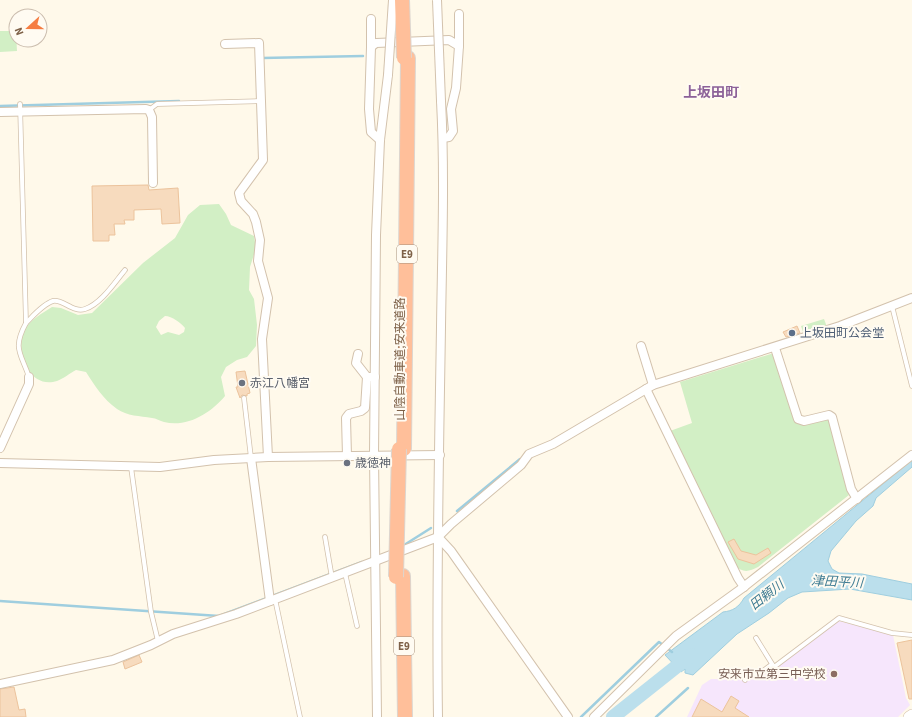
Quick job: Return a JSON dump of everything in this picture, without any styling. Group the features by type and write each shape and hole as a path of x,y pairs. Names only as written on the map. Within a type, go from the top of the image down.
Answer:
{"highway":[{"name":"山陰自動車道;安来道路","path":"402,0 406,58"},
{"name":"山陰自動車道;安来道路","path":"400,717 400,576 406,58 409,0"},
{"name":"山陰自動車道;安来道路","path":"400,576 405,717"}],"street":[{"path":"377,717 374,456 371,377 380,140 388,75 393,0"},
{"path":"437,0 443,138 440,455 436,595 438,717"},
{"path":"443,138 449,137 453,131 451,109 456,88 459,46 459,14"},
{"path":"371,19 369,109 372,132 380,140"},
{"path":"371,47 376,43 449,40 459,46"},
{"path":"225,44 258,43 263,160 239,193 241,201 252,214 256,222 260,240 258,261 268,298 262,339 268,457"},
{"path":"0,112 20,107 149,110 152,117 153,183"},
{"path":"0,684 113,660 173,634 331,575 345,573 438,538 451,524 521,465 528,454 553,444 646,389 654,385 775,348 840,326 912,298"},
{"path":"641,346 654,385"},
{"path":"775,348 798,419 804,421 829,415 832,417 851,489 857,499"},
{"path":"358,354 356,364 371,377"},
{"path":"346,456 346,418 349,414 361,411 365,408 371,377"},
{"path":"0,448 29,384 29,378"},
{"path":"646,389 744,587"},
{"path":"0,463 160,467 214,460 268,457 440,455"},
{"path":"594,717 676,636 744,587 912,455"},
{"path":"251,458 271,598"},
{"path":"438,538 451,551 568,717"}],"lane":[{"path":"149,110 156,104 261,101"},
{"path":"20,107 26,323"},
{"path":"29,378 18,353 21,332 26,323 48,303 53,301 57,301 77,309 87,308 101,297 125,270"},
{"path":"892,306 912,386"},
{"path":"244,398 251,458"},
{"path":"131,466 150,611 158,641"},
{"path":"325,537 331,575"},
{"path":"345,573 357,626"},
{"path":"271,598 300,717"},
{"path":"745,680 746,678 763,671 771,665 775,667 839,618 892,633 912,636"},
{"path":"756,638 771,665"}],"shaded area":[{"name":"安来市立第三中学校","path":"839,621 893,635 906,698 910,705 898,717 687,717 702,685 711,679 755,679 775,669 832,623"}],"green space":[{"path":"0,31 8,31 8,48 17,48 17,51 0,52"},
{"path":"219,204 231,225 254,236 256,248 250,267 249,290 254,299 257,325 256,346 247,357 237,360 226,367 221,377 225,396 213,408 198,418 181,423 164,422 154,418 129,414 117,409 103,397 86,372 76,370 57,381 47,382 39,380 32,374 23,358 21,349 24,331 29,323 52,307 61,308 78,315 92,313 143,263 175,238 188,215 200,205","holes":["165,316 168,316 181,324 185,328 184,332 179,335 168,332 161,335 156,327 159,321"]},
{"path":"824,319 827,327 804,335 801,326"},
{"path":"774,353 796,422 802,424 826,417 830,420 849,495 758,567 746,571 735,565 670,431 692,423 680,382"}],"water":[{"name":"津田平川","path":"912,460 912,467 876,498 873,506 856,521 831,551 828,561 832,569 839,573 862,574 912,584 912,600 850,589 802,592 788,598 769,613 737,634 693,675 685,673 685,669 681,672 665,655 723,612 733,610 744,598"}],"building":[{"path":"148,185 149,190 178,188 180,223 162,224 161,209 134,210 134,220 124,220 125,224 114,224 115,235 109,235 109,241 93,241 92,186"},
{"name":"上坂田町公会堂","path":"797,326 800,333 786,337 783,332"},
{"name":"赤江八幡宮","path":"245,371 250,393 247,394 247,396 242,395 240,398 236,387 238,387 236,372"},
{"path":"734,539 741,551 756,555 768,548 771,553 754,564 738,559 728,542"},
{"path":"912,640 912,699 909,699 897,643"},
{"path":"139,655 142,662 125,669 123,662"},
{"path":"14,687 19,710 25,709 26,717 0,717 0,689"},
{"path":"731,696 739,701 735,708 749,717 692,717 701,699 722,712"}],"waterway":[{"path":"262,58 363,56"},
{"path":"0,106 179,101"},
{"path":"457,511 520,459"},
{"path":"401,547 431,528"},
{"path":"0,601 219,616 362,562"},
{"path":"581,717 659,642 672,652"},
{"name":"田頼川","path":"613,717 691,655"},
{"path":"656,717 688,688"}],"place":[{"name":"上坂田町公会堂","path":"792,333"},
{"name":"赤江八幡宮","path":"242,383"},
{"name":"歳徳神","path":"347,463"},
{"name":"安来市立第三中学校","path":"834,674"}],"district":[{"name":"上坂田町","path":"711,93"}]}
